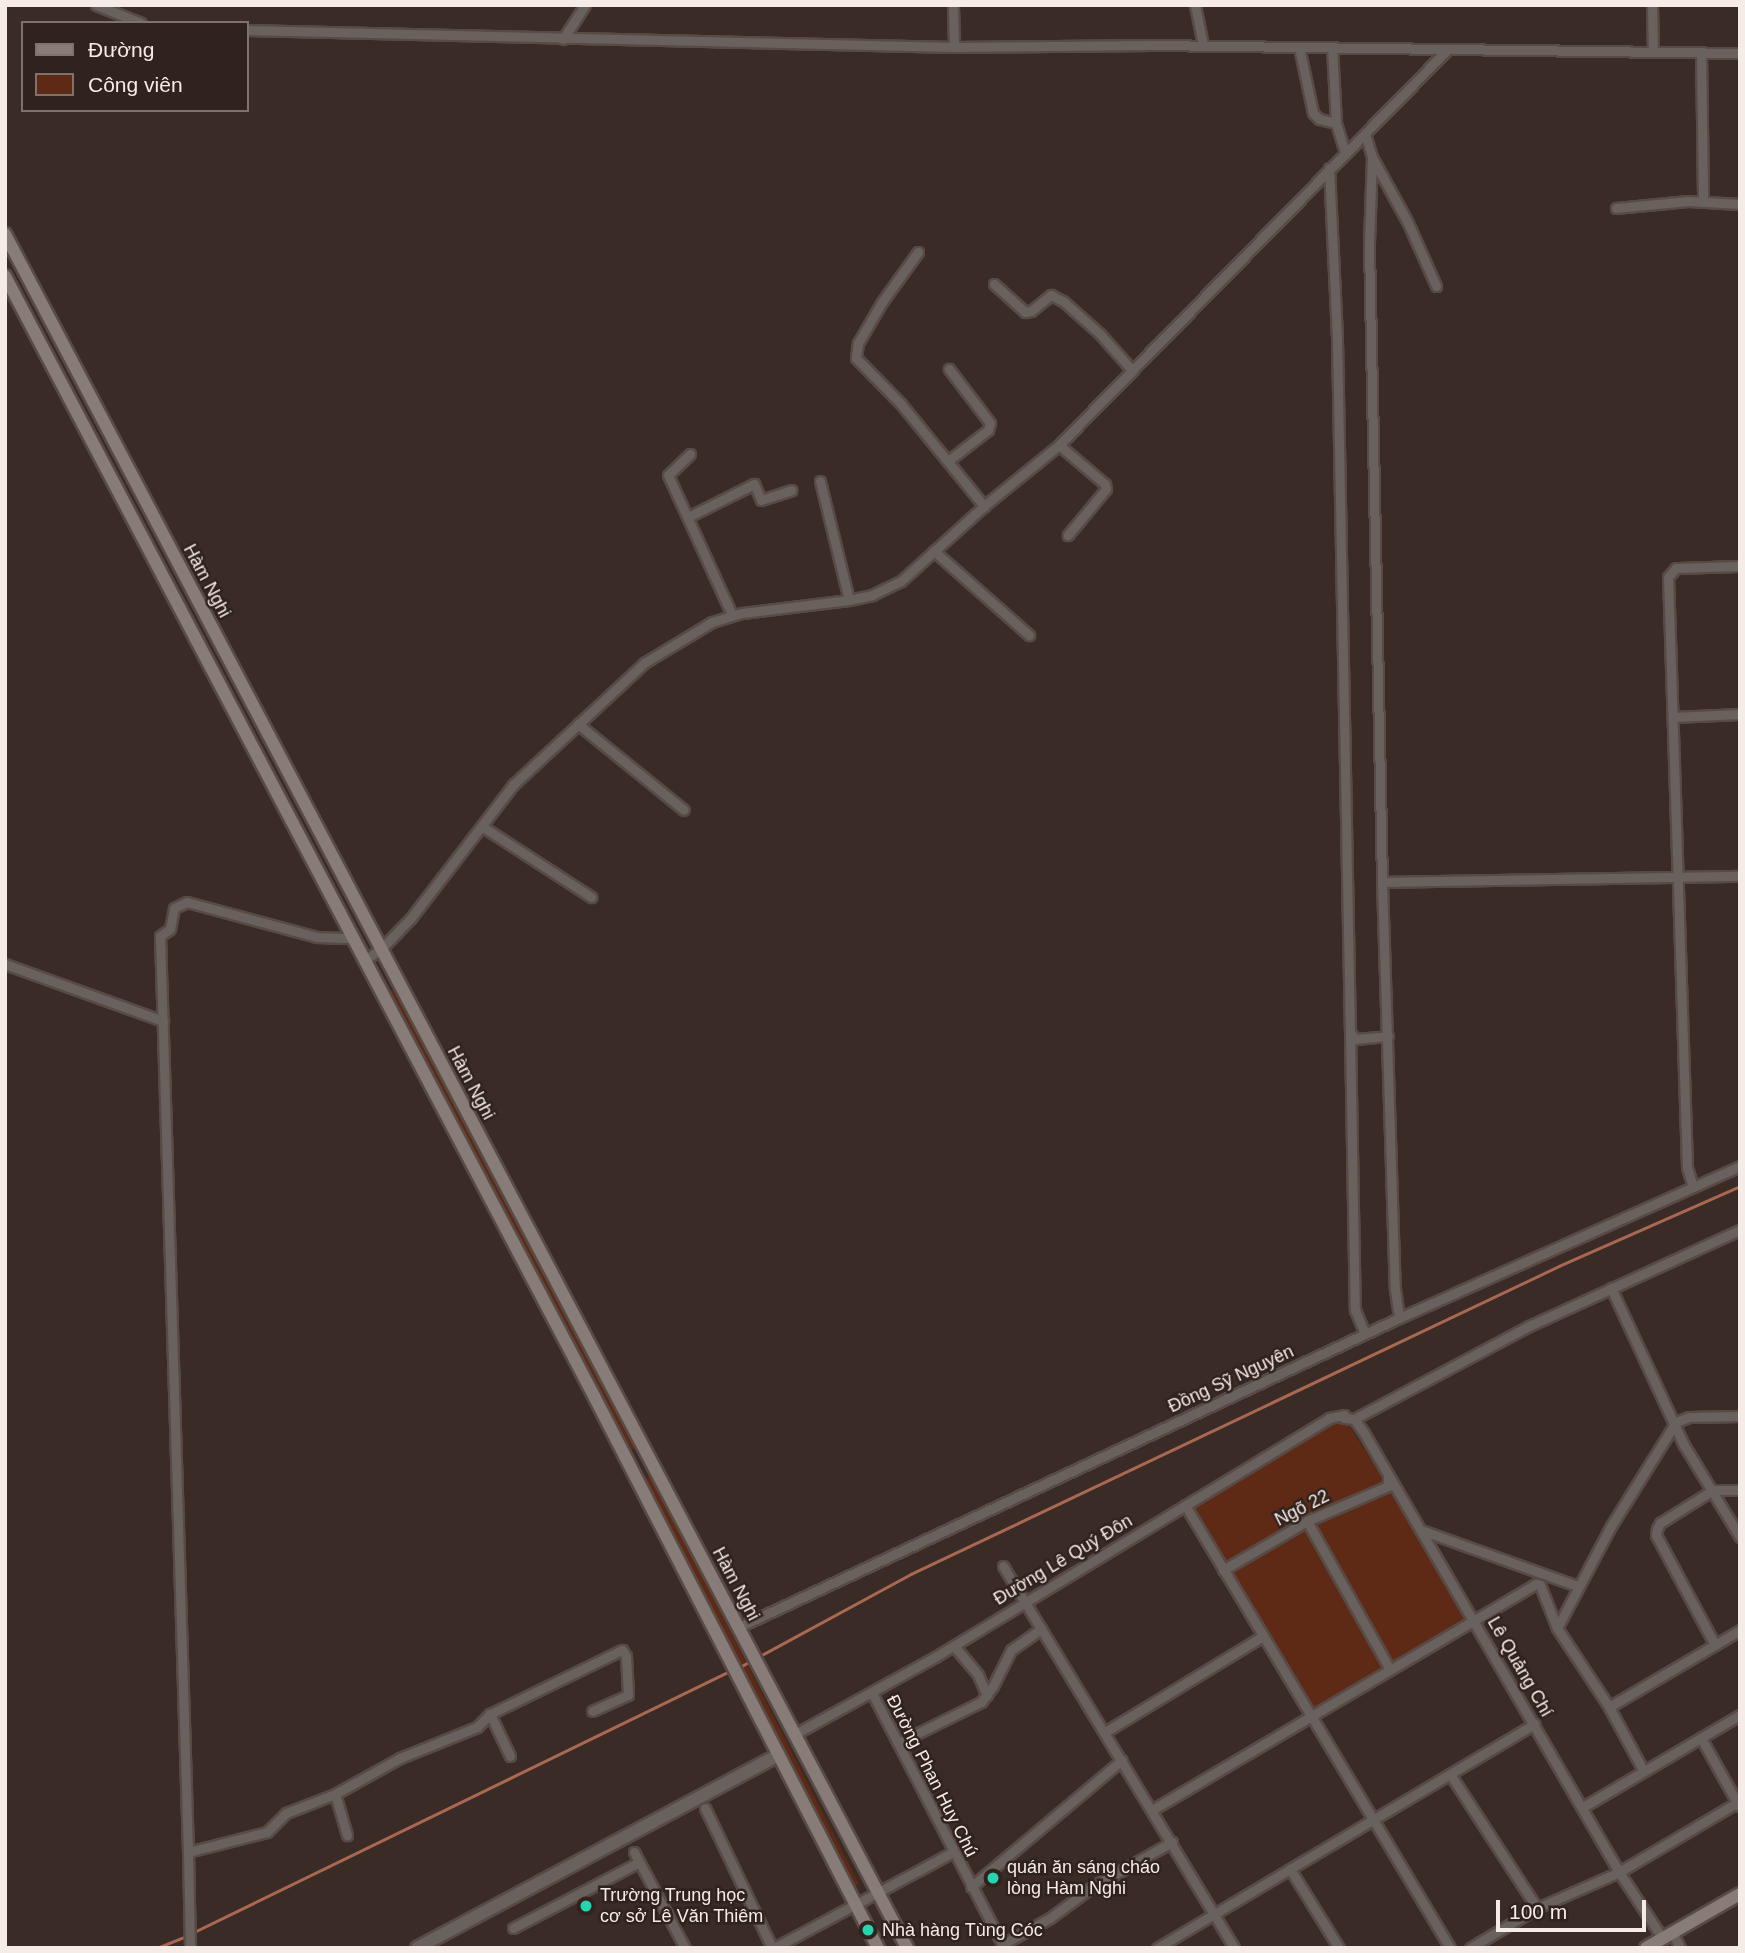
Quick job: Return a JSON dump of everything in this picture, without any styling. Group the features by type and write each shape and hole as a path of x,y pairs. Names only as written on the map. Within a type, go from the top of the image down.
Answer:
{"main road":[{"name":"Hàm Nghi","path":"5,234 907,1948"},
{"name":"Hàm Nghi","path":"5,276 878,1948"},
{"path":"1646,1948 1740,1894"}],"street":[{"path":"96,5 136,21"},
{"path":"563,40 585,5"},
{"path":"953,5 954,47"},
{"path":"1195,5 1203,45"},
{"path":"1652,5 1653,52"},
{"path":"248,30 563,40 954,47 1203,45 1740,53"},
{"path":"1299,47 1313,114 1336,123"},
{"path":"1332,47 1336,123 1346,152"},
{"path":"364,960 380,950 411,919 513,784 644,663 712,622 732,615 849,600 872,595 901,581 984,506 1059,445 1447,50"},
{"path":"1701,52 1703,202"},
{"path":"1365,134 1372,157 1408,223 1436,286"},
{"path":"1372,157 1369,245 1382,882 1395,1289 1399,1318"},
{"path":"1329,169 1338,339 1355,1310 1366,1334"},
{"path":"1616,208 1658,202 1740,204"},
{"path":"918,252 882,302 855,352 860,364 901,404 984,506"},
{"path":"994,284 1025,312 1038,307 1051,295 1063,301 1100,334 1132,370"},
{"path":"948,461 988,430 990,423 949,369"},
{"path":"1059,445 1106,489 1068,535"},
{"path":"690,454 668,475 732,615"},
{"path":"820,481 849,600"},
{"path":"688,517 754,484 761,500 791,490"},
{"path":"934,551 1029,635"},
{"path":"1693,1187 1687,1167 1668,577 1676,568 1740,566"},
{"path":"1672,717 1740,714"},
{"path":"578,724 684,810"},
{"path":"483,827 591,897"},
{"path":"1382,882 1740,876"},
{"path":"190,1948 160,936 170,929 173,911 179,904 192,903 317,937 352,938"},
{"path":"5,964 163,1021"},
{"path":"1350,1032 1352,1038 1360,1039 1388,1036"},
{"name":"Đồng Sỹ Nguyên","path":"738,1627 1399,1318 1740,1166"},
{"name":"Đường Lê Quý Đôn","path":"795,1734 954,1646 1329,1418 1344,1415 1349,1418 1529,1326 1740,1230"},
{"path":"1611,1288 1676,1422 1684,1445 1740,1537"},
{"path":"1557,1628 1577,1586 1676,1422 1689,1417 1740,1416"},
{"name":"Lê Quảng Chí","path":"1349,1418 1388,1474 1474,1618 1619,1871 1680,1948"},
{"name":"Ngõ 22","path":"1223,1570 1307,1521 1388,1486 1388,1474"},
{"path":"1715,1645 1656,1535 1660,1523 1713,1490 1740,1490"},
{"path":"1185,1505 1371,1821 1450,1948"},
{"path":"1307,1521 1390,1668"},
{"path":"1421,1530 1577,1586"},
{"path":"1003,1566 1234,1948"},
{"path":"1152,1810 1474,1618 1536,1584 1540,1585 1557,1628 1609,1707 1643,1770"},
{"path":"898,1743 958,1715 987,1695 1011,1650 1041,1629"},
{"path":"1609,1707 1740,1630"},
{"path":"1105,1732 1263,1636"},
{"path":"954,1646 978,1675 987,1695"},
{"path":"188,1852 267,1832 286,1813 335,1794 400,1758 477,1727 490,1714 622,1650 626,1656 628,1695 592,1710"},
{"name":"Đường Phan Huy Chú","path":"872,1693 1003,1946"},
{"path":"490,1714 510,1756"},
{"path":"1583,1807 1740,1715"},
{"path":"1157,1948 1535,1724"},
{"path":"1470,1948 1537,1908 1619,1871 1739,1803 1701,1738"},
{"path":"416,1948 779,1755"},
{"path":"971,1887 1122,1760"},
{"path":"1450,1774 1537,1908"},
{"path":"335,1794 347,1835"},
{"path":"705,1808 773,1948 953,1852"},
{"path":"1003,1946 1050,1918 1092,1887 1172,1842"},
{"path":"634,1852 685,1948"},
{"path":"513,1928 639,1862"},
{"path":"1290,1869 1339,1948"}],"green space":[{"path":"393,990 636,1447 630,1451 387,993"},
{"path":"1344,1418 1384,1479 1389,1477 1472,1616 1308,1712 1191,1506"},
{"path":"651,1476 859,1884 853,1887 645,1479"}],"waterway":[{"path":"758,1657 911,1574 1559,1266 1740,1186"},
{"path":"740,1667 752,1660"},
{"path":"192,1933 730,1671"},
{"path":"157,1948 186,1936"}],"place":[{"name":"quán ăn sáng cháo lòng Hàm Nghi","path":"993,1878"},
{"name":"Trường Trung học cơ sở Lê Văn Thiêm","path":"586,1906"},
{"name":"Nhà hàng Tùng Cóc","path":"868,1930"}]}
